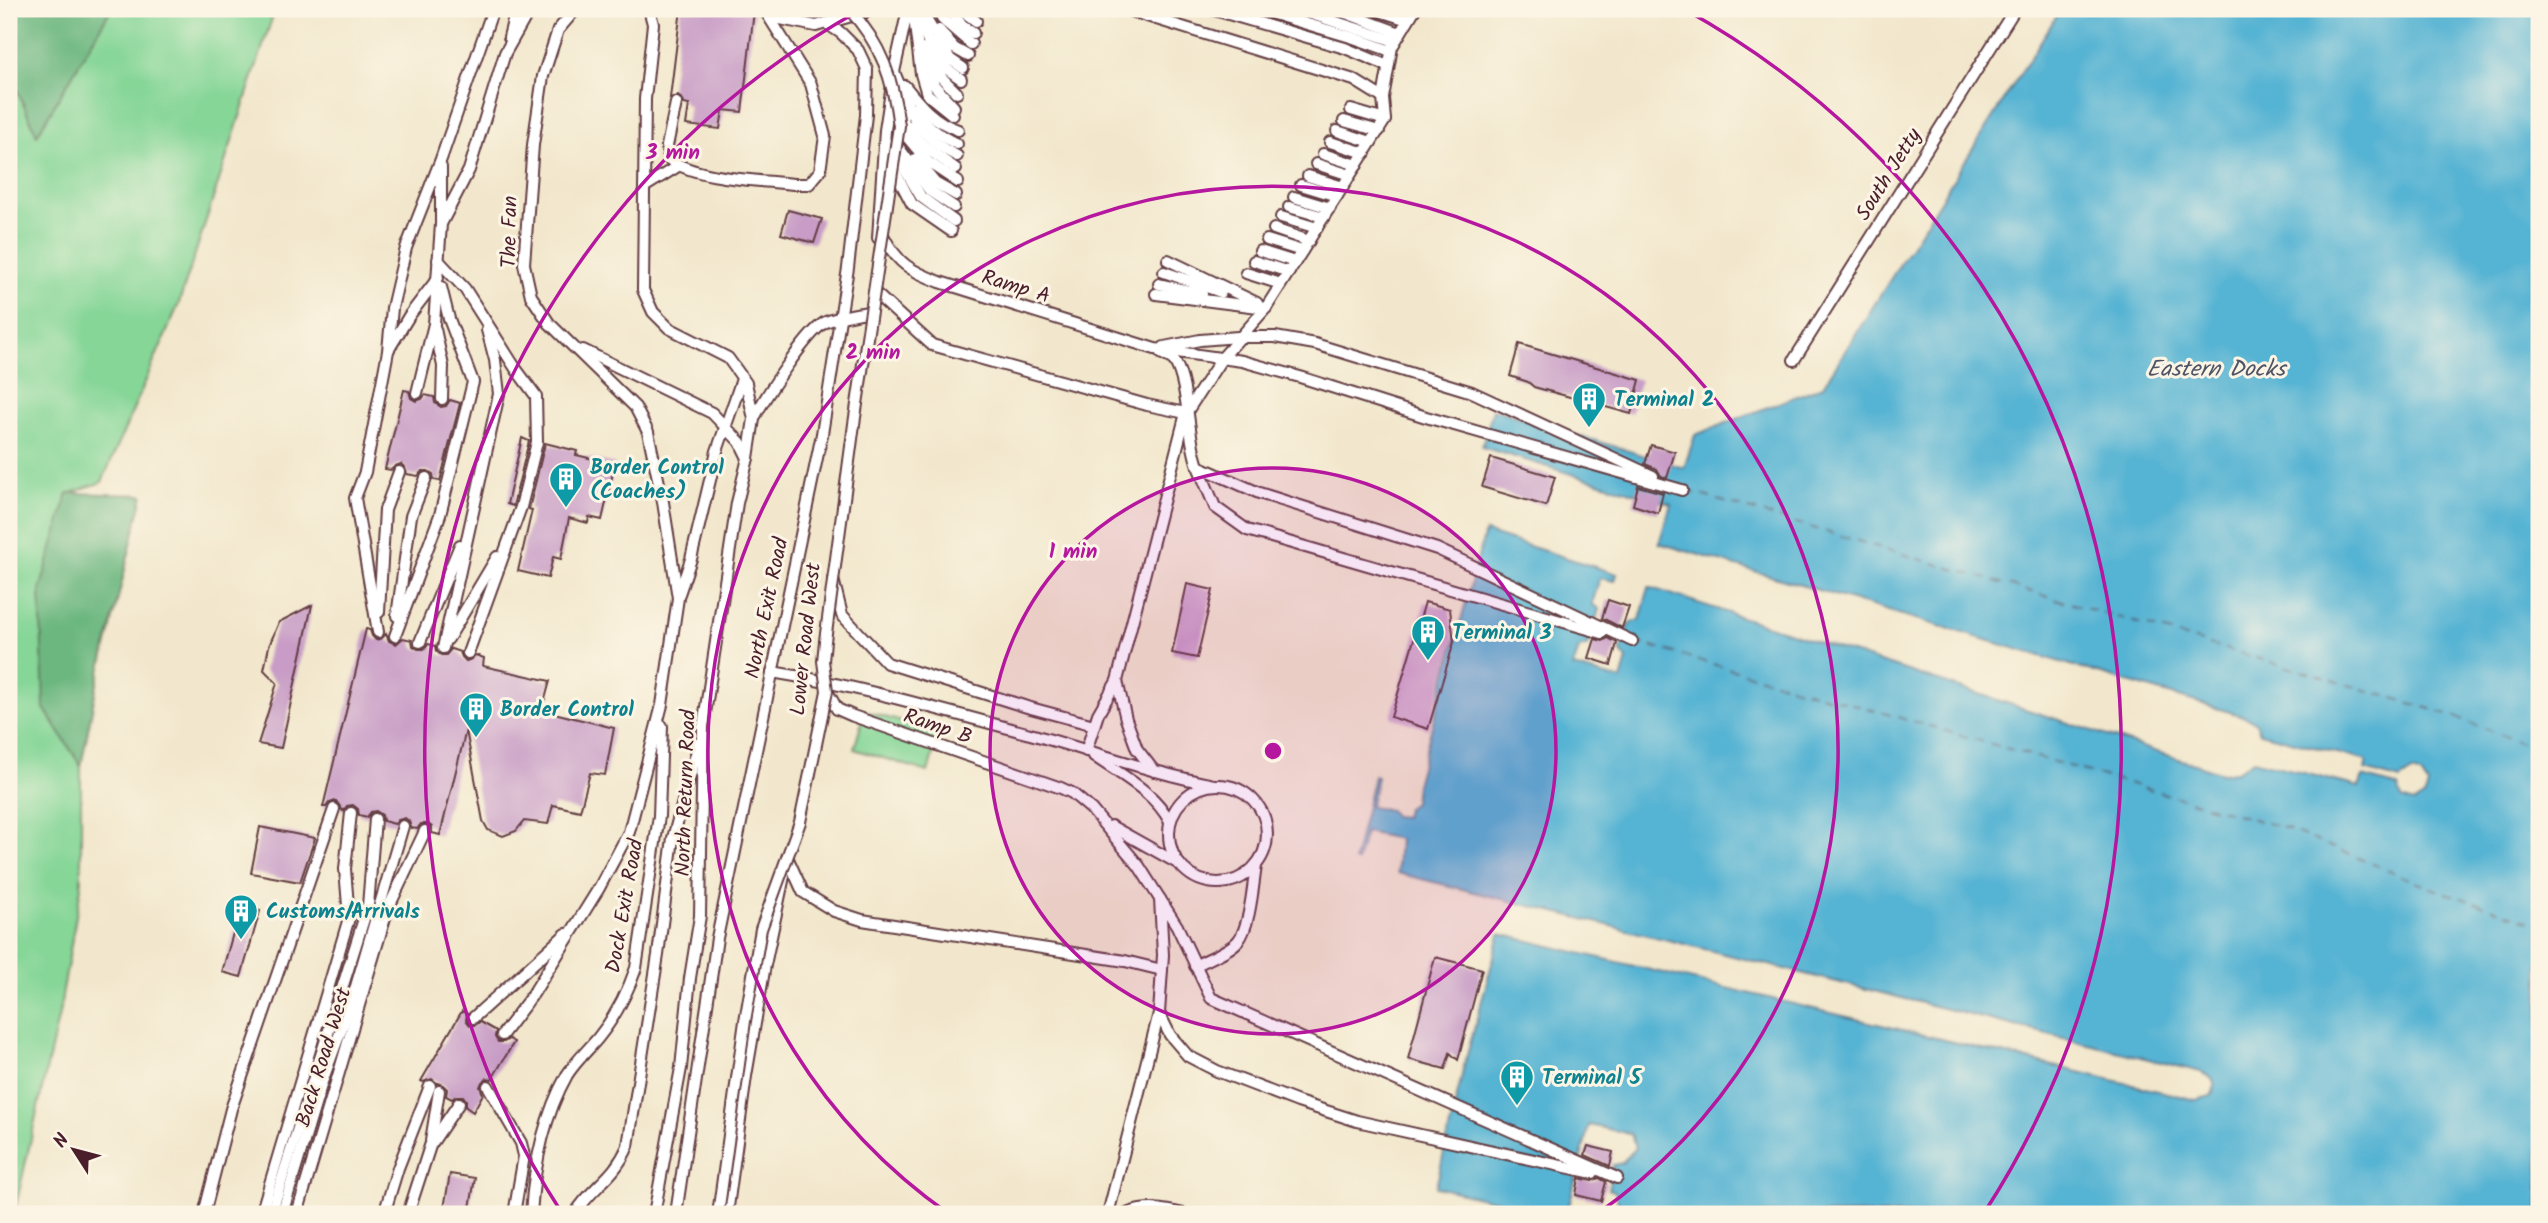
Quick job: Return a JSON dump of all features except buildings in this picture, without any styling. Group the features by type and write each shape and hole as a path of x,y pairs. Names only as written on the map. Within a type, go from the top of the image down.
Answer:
{"lane":[{"path":"399,472 385,510 378,632 355,498 365,472 406,248 441,159 493,9"},
{"path":"441,224 469,170 516,9"},
{"path":"505,53 530,9"},
{"name":"The Fan","path":"576,9 558,30 543,76 533,145 524,264 531,296 549,323 635,407 648,432 663,502 678,598"},
{"path":"649,9 653,24 645,100 643,290 653,312 669,328 728,358 746,383 754,419"},
{"path":"718,1214 761,929 800,822 825,686 825,641 854,424 899,126 886,62 849,9"},
{"path":"765,10 780,19 816,26 872,9"},
{"path":"916,9 954,48 971,44"},
{"path":"916,9 962,73"},
{"path":"916,9 941,77 957,93"},
{"path":"916,9 921,74 927,94 954,111"},
{"name":"Lower Road West","path":"727,1214 765,965 825,686 831,570 852,468 874,292 885,130 894,72 916,9"},
{"path":"937,9 942,19 971,44"},
{"path":"947,9 963,26 971,44"},
{"path":"960,9 976,21"},
{"path":"1125,9 1354,80 1383,98"},
{"path":"1211,9 1345,48 1388,66"},
{"path":"1257,9 1354,38 1395,42"},
{"path":"1296,9 1395,42"},
{"path":"1335,9 1395,42"},
{"path":"1373,9 1408,20"},
{"path":"1086,751 1098,714 1117,681 1186,413 1238,337 1266,308 1385,120 1383,98 1388,66 1395,42 1415,9"},
{"name":"South Jetty","path":"1794,360 2015,9"},
{"path":"677,103 667,146 668,159 678,166 695,172 809,184 820,171 825,136 811,84 765,10"},
{"name":"North Exit Road","path":"676,1214 717,938 822,434 840,319 866,115 867,69 858,50 826,23"},
{"path":"894,72 923,109 943,125 958,130"},
{"path":"894,72 922,119 957,150"},
{"path":"894,72 912,132 933,153 956,169"},
{"path":"894,72 907,137 928,162 958,182"},
{"path":"1351,110 1385,120"},
{"path":"1344,121 1378,131"},
{"path":"885,130 905,146 935,183 956,195"},
{"path":"885,130 930,191 954,207"},
{"path":"885,130 896,156 921,197 953,226"},
{"path":"1337,131 1371,142"},
{"path":"1330,142 1364,153"},
{"path":"1323,154 1354,170"},
{"path":"417,393 435,324 441,224 441,159"},
{"path":"1316,164 1354,170"},
{"path":"644,187 678,166"},
{"path":"1305,180 1340,191"},
{"path":"1292,202 1327,212"},
{"path":"1281,217 1317,228"},
{"path":"1274,229 1308,241"},
{"name":"Ramp A","path":"883,235 896,256 915,273 1154,349 1222,358 1300,377 1426,417 1682,489 1472,392 1315,344 1275,338 1238,337"},
{"path":"1267,240 1302,251"},
{"path":"1257,256 1292,267"},
{"path":"438,260 465,289 536,396 537,442 521,508 468,653"},
{"path":"1168,260 1266,308"},
{"path":"1164,272 1266,308"},
{"path":"1246,273 1282,284"},
{"path":"388,351 409,316 438,278"},
{"path":"426,478 411,516 395,636 440,515 473,382 449,319 438,278"},
{"path":"1158,289 1266,308"},
{"path":"874,292 932,345 1147,405 1186,413"},
{"path":"754,419 764,398 824,323 871,311"},
{"path":"485,321 495,360 499,394 443,648 512,533"},
{"path":"435,324 443,366 442,399"},
{"path":"1154,349 1200,340 1238,337"},
{"path":"574,346 712,413 740,442 748,458"},
{"path":"1154,349 1174,360 1182,383 1192,449 1198,466 1215,507 1247,530 1632,641 1437,549 1259,493 1198,466"},
{"path":"502,1035 533,995 599,888 629,832 662,705 678,598 691,559 717,451 742,379"},
{"name":"North Return Road","path":"655,1214 681,1068 690,978 700,916 703,727 737,503 754,419"},
{"path":"420,642 471,520"},
{"path":"831,570 842,615 887,663 1094,725"},
{"path":"772,671 1086,751 1155,772 1231,787 1246,793 1258,805 1265,820 1267,836 1264,852 1256,866 1245,876 1233,882 1218,884 1191,876 1172,852 1169,837 1170,822 1176,808 1186,796 1214,785"},
{"path":"1117,681 1137,749 1155,772"},
{"name":"Ramp B","path":"825,686 837,709 1072,793 1102,821"},
{"name":"Dock Exit Road","path":"531,1214 545,1128 554,1101 569,1073 617,1013 636,968 659,816 662,705"},
{"path":"575,1214 584,1200 607,1180 620,1164 628,1146 653,993 674,838 703,727"},
{"path":"1086,751 1140,787 1164,811 1170,822"},
{"path":"204,1214 231,1110 334,809"},
{"path":"261,1214 349,918 345,869 351,813"},
{"path":"271,1214 368,906 375,820"},
{"path":"1102,821 1179,864"},
{"path":"1102,821 1160,896 1212,998 1617,1178 1357,1121 1298,1102 1217,1071 1188,1056 1170,1035 1159,1013"},
{"path":"282,1214 322,1082 352,1000 403,826"},
{"name":"Back Road West","path":"297,1214 387,911 425,831"},
{"path":"788,859 803,892 834,911 862,920 1125,961 1162,970"},
{"path":"1195,966 1240,940 1256,866"},
{"path":"1108,1214 1159,1013 1162,970 1160,896"},
{"name":"Dock Exit Road","path":"473,1017 576,925"},
{"path":"488,1086 521,1143 524,1156 514,1214"},
{"path":"384,1214 398,1168 434,1089 430,1146 408,1214"},
{"path":"430,1146 459,1104"},
{"path":"1126,1214 1138,1209 1160,1208 1184,1214"}],"green space":[{"path":"9,9 111,9 37,135 9,72"},
{"path":"111,9 275,9 178,306 102,482 68,494 44,708 81,766 81,887 59,1014 14,1214 9,1214 9,72 37,135"},
{"path":"68,493 143,495 96,689 81,766 44,708 40,590"},
{"path":"865,711 939,733 928,772 854,749"}],"water":[{"name":"Eastern Docks","path":"2061,9 2539,9 2539,1214 1618,1214 1615,1191 1608,1189 1613,1165 1622,1163 1635,1148 1631,1134 1589,1125 1567,1214 1551,1214 1436,1187 1464,1066 1500,934 2196,1100 2211,1096 2214,1087 2211,1078 2201,1072 1397,873 1399,839 1365,832 1357,862 1354,861 1374,776 1377,777 1370,807 1390,810 1394,816 1404,817 1406,809 1414,803 1416,785 1485,532 1617,574 1615,581 1600,578 1592,604 1599,609 1588,646 1579,648 1573,667 1621,680 1627,659 1620,651 1630,623 1640,620 1649,587 2222,773 2236,772 2253,760 2359,787 2363,777 2398,787 2402,799 2414,803 2425,796 2428,786 2421,775 2412,772 2400,780 2365,770 2367,761 2260,733 2256,722 2243,716 1659,543 1671,504 1482,447 1493,409 1684,468 1695,435 1823,386"}],"ferry route":[{"path":"1687,491 2451,715 2539,750"},
{"path":"1636,642 2288,829 2428,887 2539,924"}],"place":[{"name":"Terminal 2","path":"1589,429"},
{"name":"Border Control (Coaches)","path":"566,509"},
{"name":"Terminal 3","path":"1428,662"},
{"name":"Border Control","path":"476,739"},
{"name":"Customs/Arrivals","path":"241,941"},
{"name":"Terminal 5","path":"1517,1107"}]}
